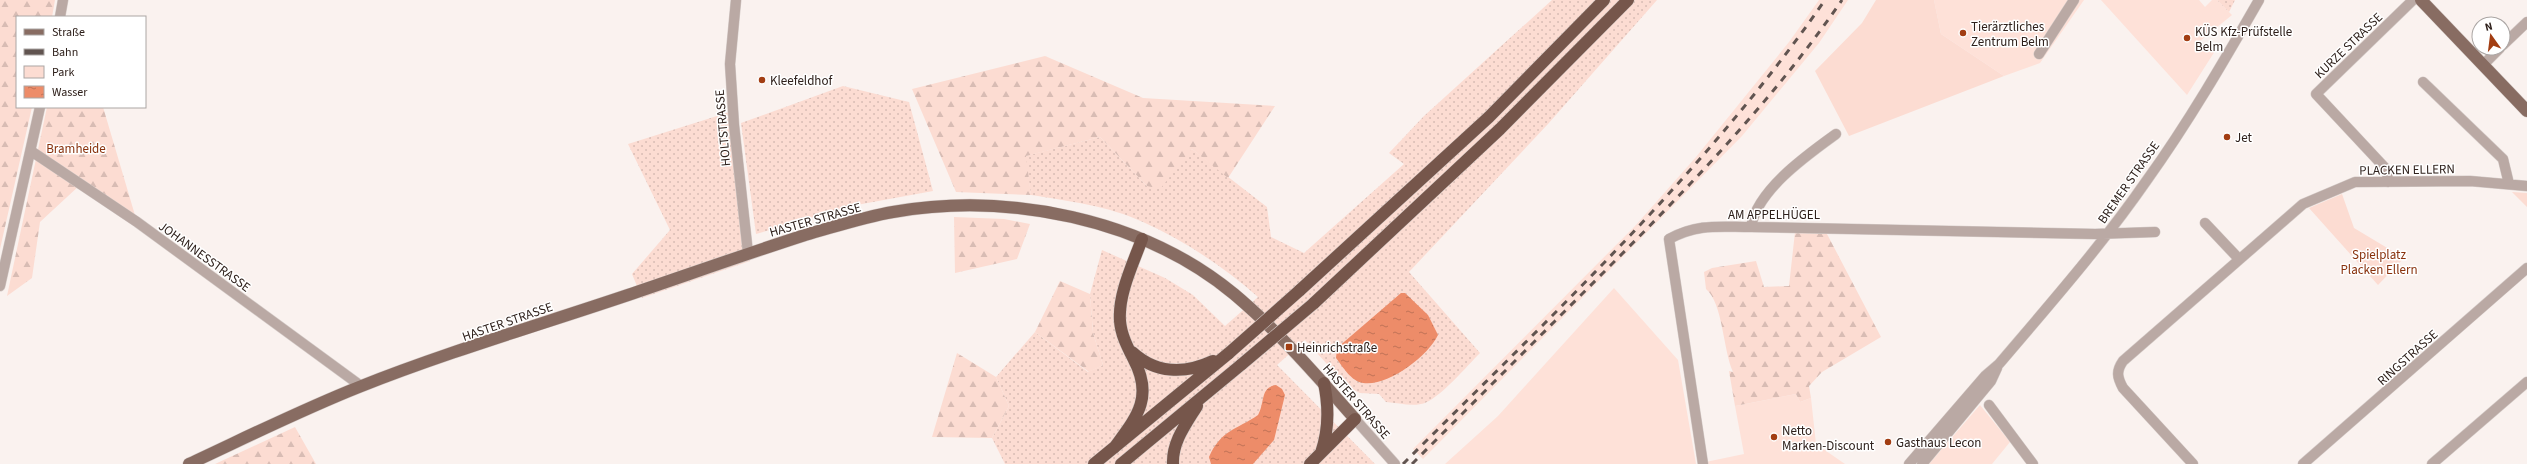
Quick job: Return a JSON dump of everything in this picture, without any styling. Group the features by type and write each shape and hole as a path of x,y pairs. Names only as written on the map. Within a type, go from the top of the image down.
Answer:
{"highway":[{"path":"1094,464 1229,353 1299,291 1489,117 1604,0"},
{"path":"1121,464 1313,304 1500,129 1628,0"},
{"path":"1114,448 1133,422 1142,403 1144,389 1138,368 1124,339 1120,320 1122,295 1142,239"},
{"path":"1128,349 1140,360 1173,371 1194,369 1229,353"},
{"path":"1321,453 1326,438 1328,417 1324,384"},
{"path":"1173,464 1172,456 1178,437 1202,398"},
{"path":"1310,464 1355,419"}],"main road":[{"path":"2421,0 2527,111"},
{"name":"HASTER STRASSE","path":"189,464 361,386 748,253 889,212 962,205 1044,212 1082,220 1142,239 1190,264 1233,294 1324,384 1355,419"}],"street":[{"path":"60,16 63,0"},
{"name":"HOLTSTRASSE","path":"736,0 730,64 734,125 748,253"},
{"path":"2039,54 2074,0"},
{"name":"BREMER STRASSE","path":"1909,464 1985,376 1999,364 2108,233 2147,180 2179,132 2224,61 2259,0"},
{"name":"KURZE STRASSE","path":"2388,182 2387,170 2316,94 2413,0"},
{"path":"2511,38 2527,22"},
{"path":"2483,65 2492,56"},
{"path":"2423,82 2503,159 2509,184"},
{"path":"0,286 40,108"},
{"path":"1751,227 1757,207 1792,166 1836,134"},
{"name":"JOHANNESSTRASSE","path":"30,151 137,222 361,386"},
{"name":"PLACKEN ELLERN","path":"2193,464 2123,388 2118,378 2118,369 2123,360 2303,204 2355,182 2470,181 2527,186"},
{"path":"2205,223 2239,259"},
{"name":"AM APPELHÜGEL","path":"1703,464 1669,239 1686,230 1704,227 2108,233"},
{"path":"2108,233 2155,232"},
{"name":"RINGSTRASSE","path":"2303,464 2527,268"},
{"name":"BREMER STRASSE","path":"1922,464 1991,381 1999,364"},
{"path":"2432,464 2527,382"},
{"path":"1989,405 2033,464"},
{"name":"HASTER STRASSE","path":"1355,419 1395,464"}],"shaded area":[{"path":"1819,0 1848,0 1819,43 1742,136 1423,459 1413,449 1635,226 1696,157 1789,42"},
{"path":"1934,0 2084,0 2040,63 2004,76 1941,34"},
{"path":"2101,0 2199,0 2205,7 2212,0 2217,0 2232,15 2200,41 2215,51 2187,95"},
{"path":"1614,288 1678,360 1696,464 1445,464 1498,416"},
{"path":"1796,394 1800,402 1811,398 1816,444 1845,464 1696,464 1744,454 1735,406"},
{"path":"1980,405 2010,442 1992,464 1929,464"}],"green space":[{"name":"Bramheide","path":"0,0 55,0 52,16 16,16 16,108 32,108 0,249"},
{"path":"1552,0 1657,0 1548,124 1409,272 1480,353 1439,394 1425,403 1416,405 1386,402 1379,394 1360,393 1348,387 1305,340 1277,365 1375,464 1005,464 992,438 1009,406 996,377 1035,332 1088,372 1103,365 1093,333 1090,294 1102,250 1165,278 1193,295 1225,326 1258,297 1232,275 1204,255 1159,229 1130,216 1102,208 1031,195 1025,156 1100,137 1147,186 1192,149 1267,207 1271,237 1304,253 1404,164 1389,153 1424,116"},
{"path":"1876,0 1934,0 1941,34 2004,76 1849,136 1815,71 1862,23"},
{"path":"2217,0 2235,0 2229,12"},
{"path":"1045,56 1143,98 1275,106 1228,178 1192,149 1160,189 1147,186 1100,137 1026,156 1031,195 956,192 912,89"},
{"path":"843,86 909,102 933,191 851,206 756,234 741,123"},
{"name":"Bramheide","path":"47,108 103,108 137,222 80,185 40,222 32,278 7,296"},
{"path":"733,111 750,261 642,298 632,274 670,230 628,144"},
{"path":"2512,192 2527,193 2527,207"},
{"name":"Spielplatz Placken Ellern","path":"2342,194 2354,228 2404,258 2378,285 2309,208"},
{"path":"954,217 1004,219 1030,224 1017,259 955,273"},
{"path":"1795,232 1827,234 1881,337 1822,372 1809,386 1811,398 1800,402 1796,394 1735,406 1729,371 1733,372 1716,305 1712,296 1706,289 1704,272 1712,268 1756,261 1764,287 1789,286"},
{"path":"1060,281 1090,294 1093,333 1103,365 1089,372 1035,332"},
{"path":"957,353 996,377 1009,406 992,438 932,437"},
{"path":"295,427 316,464 215,464"}],"water":[{"path":"1401,293 1405,293 1428,315 1438,335 1426,352 1395,375 1373,383 1363,383 1355,380 1336,358 1337,348"},
{"path":"1276,385 1282,389 1285,395 1274,440 1253,464 1211,464 1209,457 1219,441 1230,432 1258,415 1265,392 1271,386"}],"railway":[{"path":"1403,464 1570,298 1678,184 1729,125 1778,64 1825,0"},
{"path":"1412,464 1652,224 1686,188 1752,116 1813,40 1842,0"}],"place":[{"name":"Tierärztliches Zentrum Belm","path":"1963,33"},
{"name":"KÜS Kfz-Prüfstelle Belm","path":"2187,38"},
{"name":"Kleefeldhof","path":"762,80"},
{"name":"Jet","path":"2227,137"},
{"name":"Heinrichstraße","path":"1289,347"},
{"name":"Netto Marken-Discount","path":"1774,437"},
{"name":"Gasthaus Lecon","path":"1888,442"}]}
